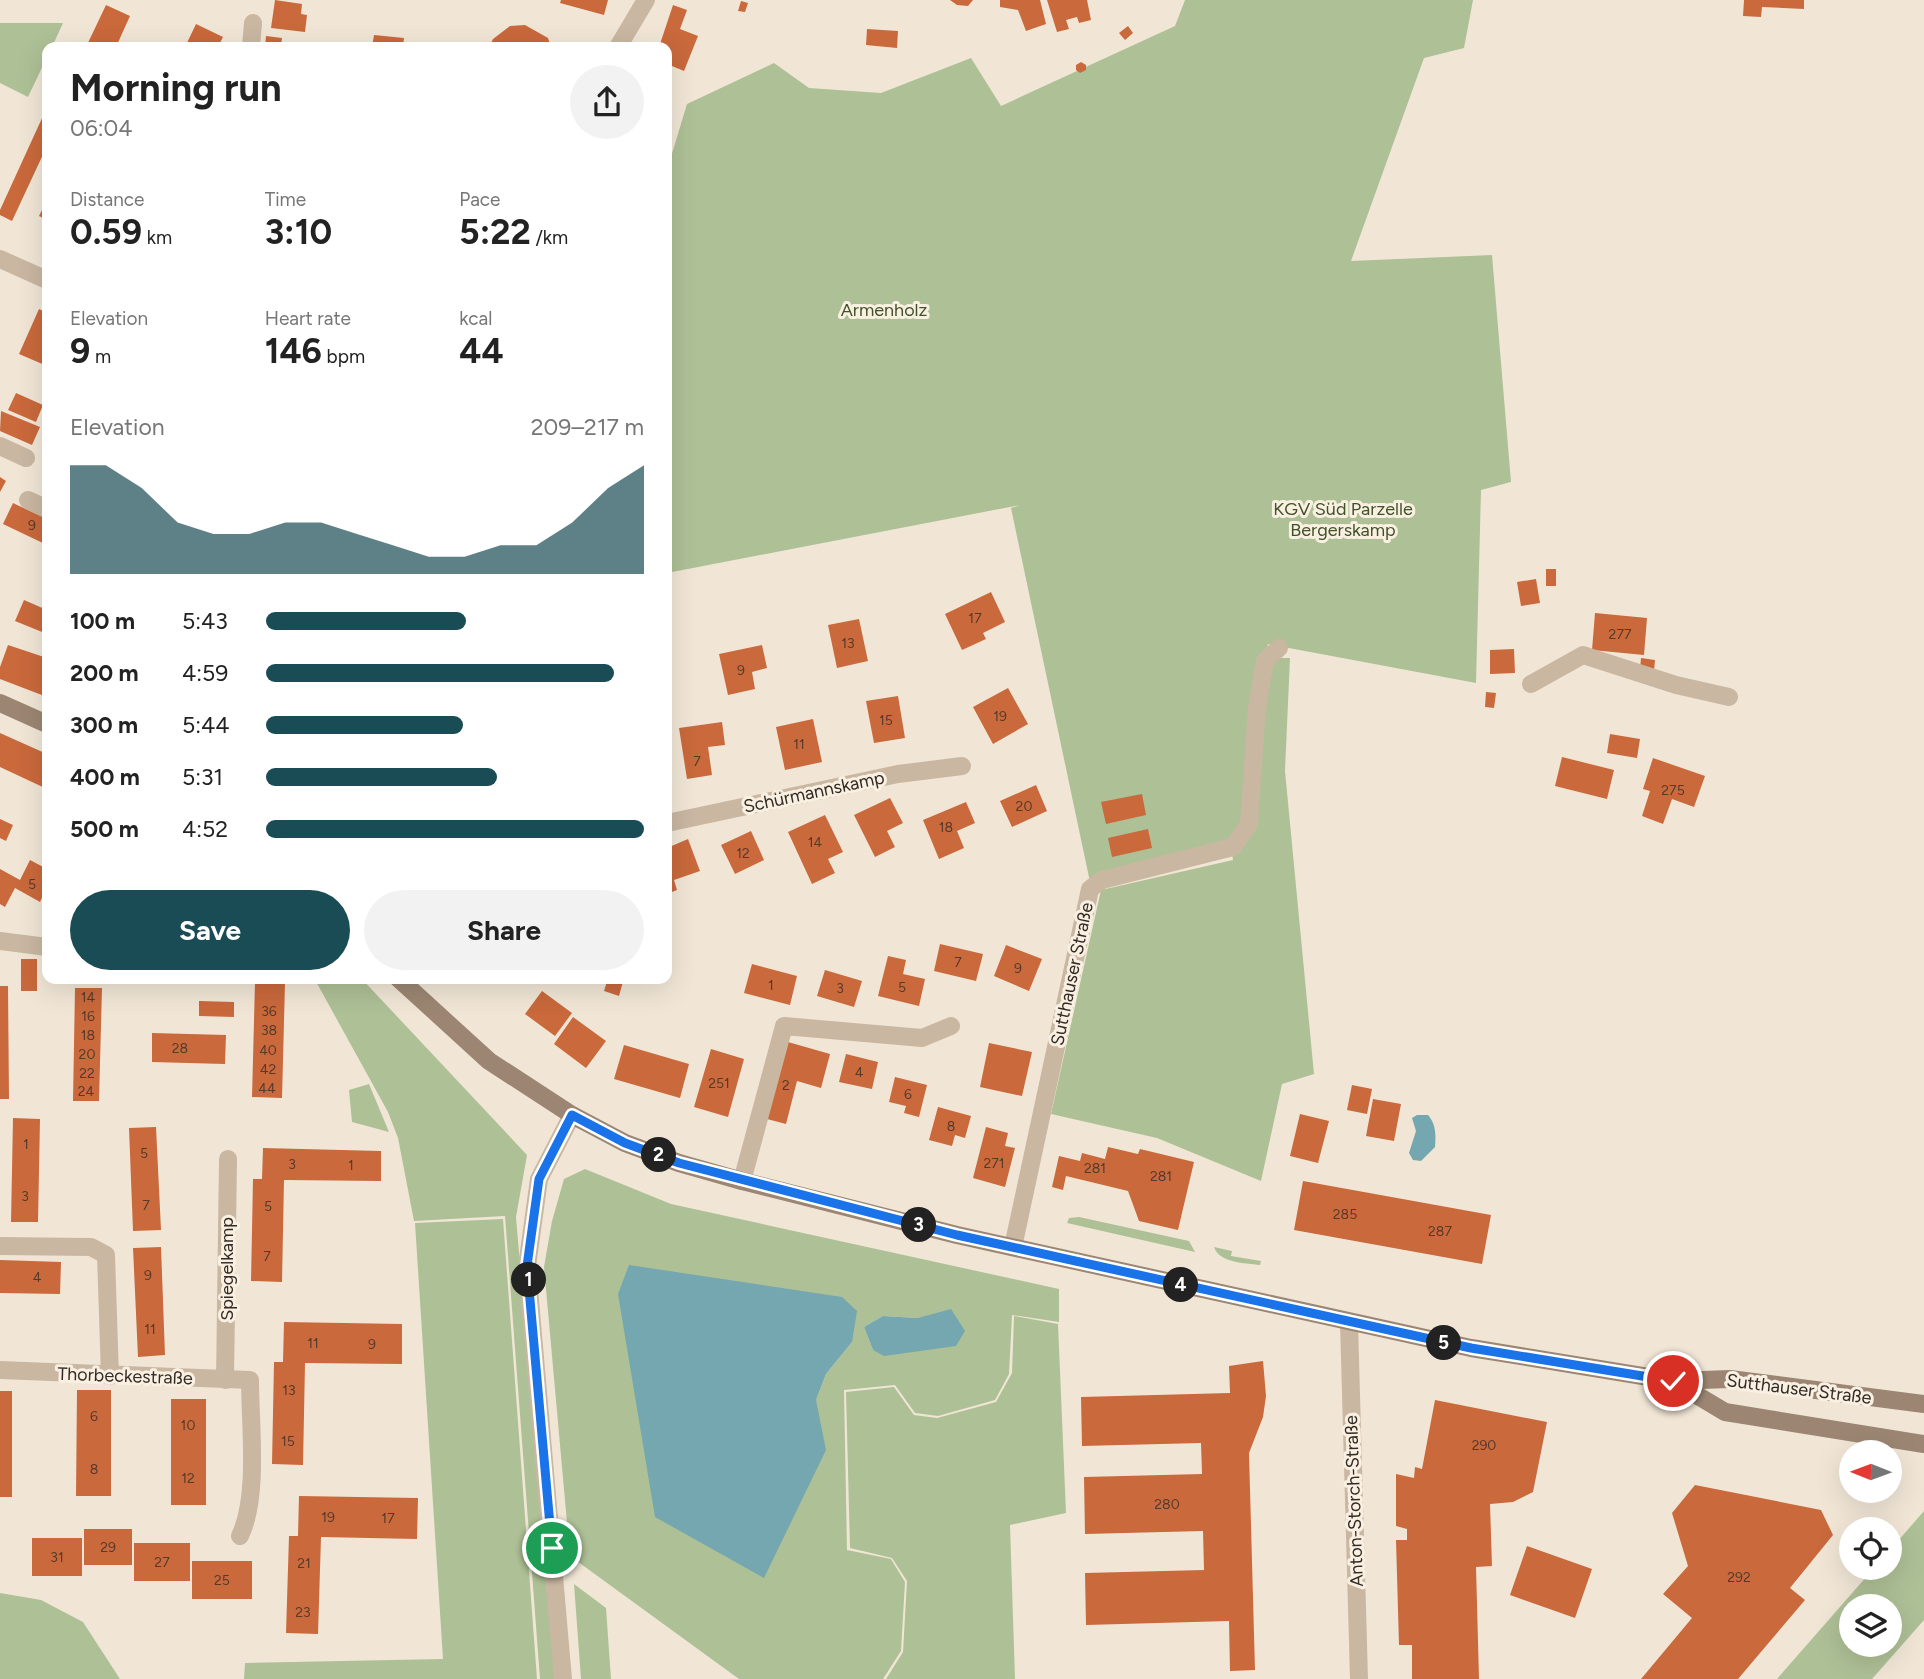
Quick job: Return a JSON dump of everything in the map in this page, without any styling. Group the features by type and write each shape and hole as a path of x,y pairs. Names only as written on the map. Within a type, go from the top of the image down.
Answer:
{"street":[{"path":"621,42 646,0"},
{"path":"251,42 253,23"},
{"path":"0,258 42,278"},
{"path":"0,446 26,458"},
{"path":"28,500 42,507"},
{"name":"Sutthauser Straße","path":"1013,1247 1090,889 1102,880 1233,847 1249,824 1257,708 1265,662 1279,649"},
{"path":"1531,684 1583,655 1676,685 1729,697"},
{"path":"0,704 42,722"},
{"name":"Schürmannskamp","path":"672,822 898,774 961,766"},
{"path":"0,941 42,946"},
{"name":"Sutthauser Straße","path":"405,984 489,1061 572,1115 636,1147 742,1181 1013,1247 1471,1348 1673,1381 1730,1379 1924,1404"},
{"path":"742,1181 784,1026 922,1038 951,1026"},
{"path":"563,1679 527,1266 539,1179 572,1115"},
{"name":"Spiegelkamp","path":"225,1380 228,1158"},
{"path":"0,1247 91,1247 106,1255 110,1376"},
{"name":"Anton-Storch-Straße","path":"1349,1323 1359,1679"},
{"name":"Thorbeckestraße","path":"0,1370 250,1380 250,1492 247,1522 240,1536"},
{"name":"Sutthauser Straße","path":"1673,1381 1725,1412 1924,1444"}],"green space":[{"path":"1185,0 1473,0 1464,48 1424,58 1351,261 1492,255 1511,482 1481,490 1476,683 1268,644 1265,658 1290,658 1285,771 1314,1074 1282,1084 1261,1181 1157,1138 1051,1114 1101,890 1233,860 1231,846 1090,882 1011,508 1020,505 672,572 672,154 687,104 774,63 809,88 881,93 971,58 1001,106 1175,26"},
{"path":"0,23 63,23 54,42 42,42 42,68 28,97 0,83"},
{"path":"317,984 367,984 527,1155 516,1217 555,1679 540,1679 505,1216 414,1221 398,1138 388,1112"},
{"path":"369,1084 389,1132 352,1122 349,1090"},
{"path":"585,1169 671,1204 1059,1289 1059,1322 1012,1315 1009,1374 995,1400 938,1416 915,1413 895,1385 844,1390 847,1550 891,1559 905,1582 901,1651 883,1679 739,1679 570,1556 544,1267 552,1221 564,1179","holes":["842,1297 852,1342 826,1374 816,1400","883,1316 918,1318 873,1350 864,1327"]},
{"path":"1079,1217 1189,1241 1195,1252 1067,1223 1069,1218"},
{"path":"503,1219 537,1679 244,1679 245,1663 443,1659 415,1223"},
{"path":"1214,1247 1232,1251 1231,1256 1261,1261 1260,1265 1227,1259"},
{"path":"1014,1316 1058,1324 1066,1513 1010,1525 1015,1679 886,1679 903,1652 907,1581 892,1558 850,1548 846,1392 894,1387 914,1415 937,1418 996,1402 1012,1373"},
{"path":"1924,1511 1924,1620 1902,1645 1902,1594 1851,1594 1864,1580 1902,1580 1902,1536"},
{"path":"574,1584 606,1608 611,1679 581,1679"},
{"path":"0,1593 41,1600 83,1622 120,1679 0,1679"},
{"path":"1839,1608 1839,1657 1891,1657 1872,1679 1777,1679"}],"water":[{"path":"1428,1115 1433,1122 1435,1134 1435,1147 1421,1161 1413,1160 1409,1153 1416,1131 1412,1118"},
{"path":"629,1265 842,1297 857,1311 852,1342 826,1374 816,1400 826,1450 764,1578 655,1517 618,1294"},
{"path":"951,1309 965,1331 956,1346 884,1356 873,1350 864,1327 883,1316 918,1318"}],"building":[{"path":"275,0 302,4 301,14 307,15 305,32 271,28"},
{"path":"561,0 608,0 604,15 560,3"},
{"path":"950,0 973,0 968,6 957,5"},
{"path":"1000,0 1040,0 1046,24 1026,31 1018,10 1000,7"},
{"path":"1047,0 1087,0 1091,20 1079,23 1077,17 1066,20 1069,29 1057,32"},
{"path":"1744,0 1804,0 1804,9 1762,7 1761,17 1743,16"},
{"path":"741,1 748,3 745,12 738,11"},
{"path":"106,5 130,16 118,42 88,42"},
{"path":"673,5 687,10 680,29 698,36 684,71 672,66 672,42 661,42"},
{"path":"196,24 223,37 220,42 187,42"},
{"path":"525,25 548,38 549,42 492,42 510,26"},
{"path":"1128,26 1133,33 1125,40 1119,33"},
{"path":"867,29 898,31 897,48 866,45"},
{"path":"374,35 404,38 404,42 373,42"},
{"path":"266,36 282,38 282,42 265,42"},
{"path":"1081,62 1086,65 1086,70 1080,73 1076,70 1076,65"},
{"path":"42,118 42,157 12,221 0,215"},
{"path":"39,309 42,310 42,364 19,354"},
{"path":"16,393 42,405 36,422 8,410"},
{"path":"1,411 40,427 32,445 0,431"},
{"path":"0,477 6,481 0,492"},
{"path":"13,503 42,517 42,543 3,524"},
{"path":"1546,569 1556,569 1556,586 1546,586"},
{"path":"1536,579 1540,603 1521,606 1517,582"},
{"path":"991,592 1005,622 983,633 986,639 962,650 945,614"},
{"path":"24,600 42,608 42,632 15,621"},
{"path":"1595,613 1647,618 1644,655 1592,650"},
{"path":"859,619 868,661 837,668 828,625"},
{"path":"8,645 42,656 42,695 0,679 0,667"},
{"path":"762,645 767,668 752,672 755,689 728,695 719,654"},
{"path":"1514,649 1515,673 1490,674 1490,650"},
{"path":"1641,658 1655,660 1654,671 1640,669"},
{"path":"1008,688 1028,724 993,744 973,707"},
{"path":"1486,692 1496,693 1494,708 1485,707"},
{"path":"898,696 905,738 874,743 866,701"},
{"path":"813,719 822,762 785,770 776,727"},
{"path":"722,722 725,745 708,747 712,775 687,779 679,728"},
{"path":"0,733 42,752 42,787 0,767"},
{"path":"1610,734 1640,739 1637,758 1607,753"},
{"path":"1562,757 1614,770 1607,799 1555,786"},
{"path":"1653,758 1705,776 1694,807 1672,799 1663,824 1642,816 1650,791 1643,789"},
{"path":"1036,785 1047,811 1012,827 1000,801"},
{"path":"1142,794 1146,815 1106,824 1101,802"},
{"path":"890,798 903,823 887,831 895,847 875,857 854,815"},
{"path":"966,802 975,823 957,831 964,848 939,859 923,820"},
{"path":"825,815 843,852 828,859 835,873 812,884 788,832"},
{"path":"0,819 13,825 6,841 0,838"},
{"path":"1148,829 1152,848 1112,857 1108,838"},
{"path":"751,831 764,860 735,874 721,845"},
{"path":"688,839 700,871 674,880 677,890 672,892 672,846"},
{"path":"30,860 42,866 40,902 15,888 5,907 0,904 0,869 20,880"},
{"path":"940,944 983,954 976,981 934,971"},
{"path":"1006,945 1042,959 1029,991 994,976"},
{"path":"888,956 906,960 903,974 925,979 919,1006 878,996"},
{"path":"21,959 37,959 37,991 21,991"},
{"path":"752,964 797,976 790,1005 744,993"},
{"path":"825,970 862,981 854,1007 817,996"},
{"path":"255,984 285,984 282,1098 252,1097"},
{"path":"606,984 622,984 619,996 604,991"},
{"path":"0,986 8,986 9,1099 0,1099"},
{"path":"75,988 102,988 99,1101 73,1101"},
{"path":"542,991 572,1013 555,1036 525,1014"},
{"path":"199,1001 234,1002 234,1017 199,1016"},
{"path":"573,1017 606,1041 586,1068 554,1044"},
{"path":"152,1033 226,1035 225,1064 152,1062"},
{"path":"788,1042 830,1054 821,1088 797,1081 786,1124 767,1119"},
{"path":"989,1043 1032,1052 1022,1096 980,1087"},
{"path":"624,1045 689,1064 680,1098 614,1079"},
{"path":"711,1049 744,1059 728,1117 694,1107"},
{"path":"846,1054 878,1062 872,1089 839,1082"},
{"path":"895,1077 927,1085 919,1117 904,1113 906,1106 889,1102"},
{"path":"1352,1085 1372,1089 1367,1114 1347,1110"},
{"path":"1373,1099 1401,1104 1394,1141 1366,1136"},
{"path":"938,1107 971,1116 965,1138 955,1135 952,1146 929,1140"},
{"path":"1300,1114 1329,1121 1318,1163 1290,1156"},
{"path":"13,1118 40,1119 38,1222 11,1222"},
{"path":"156,1127 161,1230 133,1231 129,1128"},
{"path":"986,1127 1008,1133 1005,1146 1015,1148 1005,1187 973,1178"},
{"path":"1108,1147 1138,1154 1140,1149 1194,1162 1178,1230 1139,1221 1128,1191 1066,1176 1063,1190 1052,1187 1059,1156 1080,1161 1082,1153 1105,1159"},
{"path":"263,1148 381,1151 381,1181 284,1180 282,1282 251,1281 253,1179 262,1179"},
{"path":"1303,1181 1491,1215 1482,1264 1294,1230"},
{"path":"161,1247 165,1355 138,1357 133,1248"},
{"path":"0,1260 61,1262 60,1294 0,1293"},
{"path":"284,1322 402,1324 402,1364 305,1363 303,1465 272,1464 274,1362 283,1362"},
{"path":"1263,1361 1266,1396 1263,1417 1249,1453 1255,1670 1230,1671 1229,1621 1086,1625 1085,1573 1204,1570 1203,1531 1085,1534 1084,1477 1202,1474 1201,1443 1082,1446 1081,1397 1230,1393 1229,1366"},
{"path":"77,1390 111,1390 111,1496 76,1496"},
{"path":"0,1391 12,1391 12,1497 0,1497"},
{"path":"171,1399 206,1399 206,1505 171,1505"},
{"path":"1435,1400 1547,1422 1533,1492 1513,1502 1490,1504 1492,1566 1476,1567 1479,1679 1412,1679 1412,1645 1399,1645 1396,1540 1407,1540 1407,1529 1396,1526 1396,1474 1414,1478 1415,1467 1422,1469"},
{"path":"1695,1485 1821,1510 1833,1535 1790,1588 1805,1600 1738,1679 1641,1679 1692,1618 1663,1594 1688,1566 1672,1513"},
{"path":"299,1496 418,1498 417,1539 321,1537 318,1634 286,1633 289,1536 298,1536"},
{"path":"84,1529 132,1529 132,1565 84,1565"},
{"path":"32,1538 82,1538 82,1576 32,1576"},
{"path":"134,1543 190,1543 190,1581 134,1581"},
{"path":"1527,1546 1592,1569 1575,1618 1510,1595"},
{"path":"192,1561 252,1561 252,1599 192,1599"}],"route":[{"path":"552,1548 527,1266 539,1179 572,1115 625,1143 679,1163 957,1235 1471,1348 1673,1381"}],"park label":[{"name":"Armenholz","path":"884,310"},
{"name":"KGV Süd Parzelle Bergerskamp","path":"1343,519"}]}
